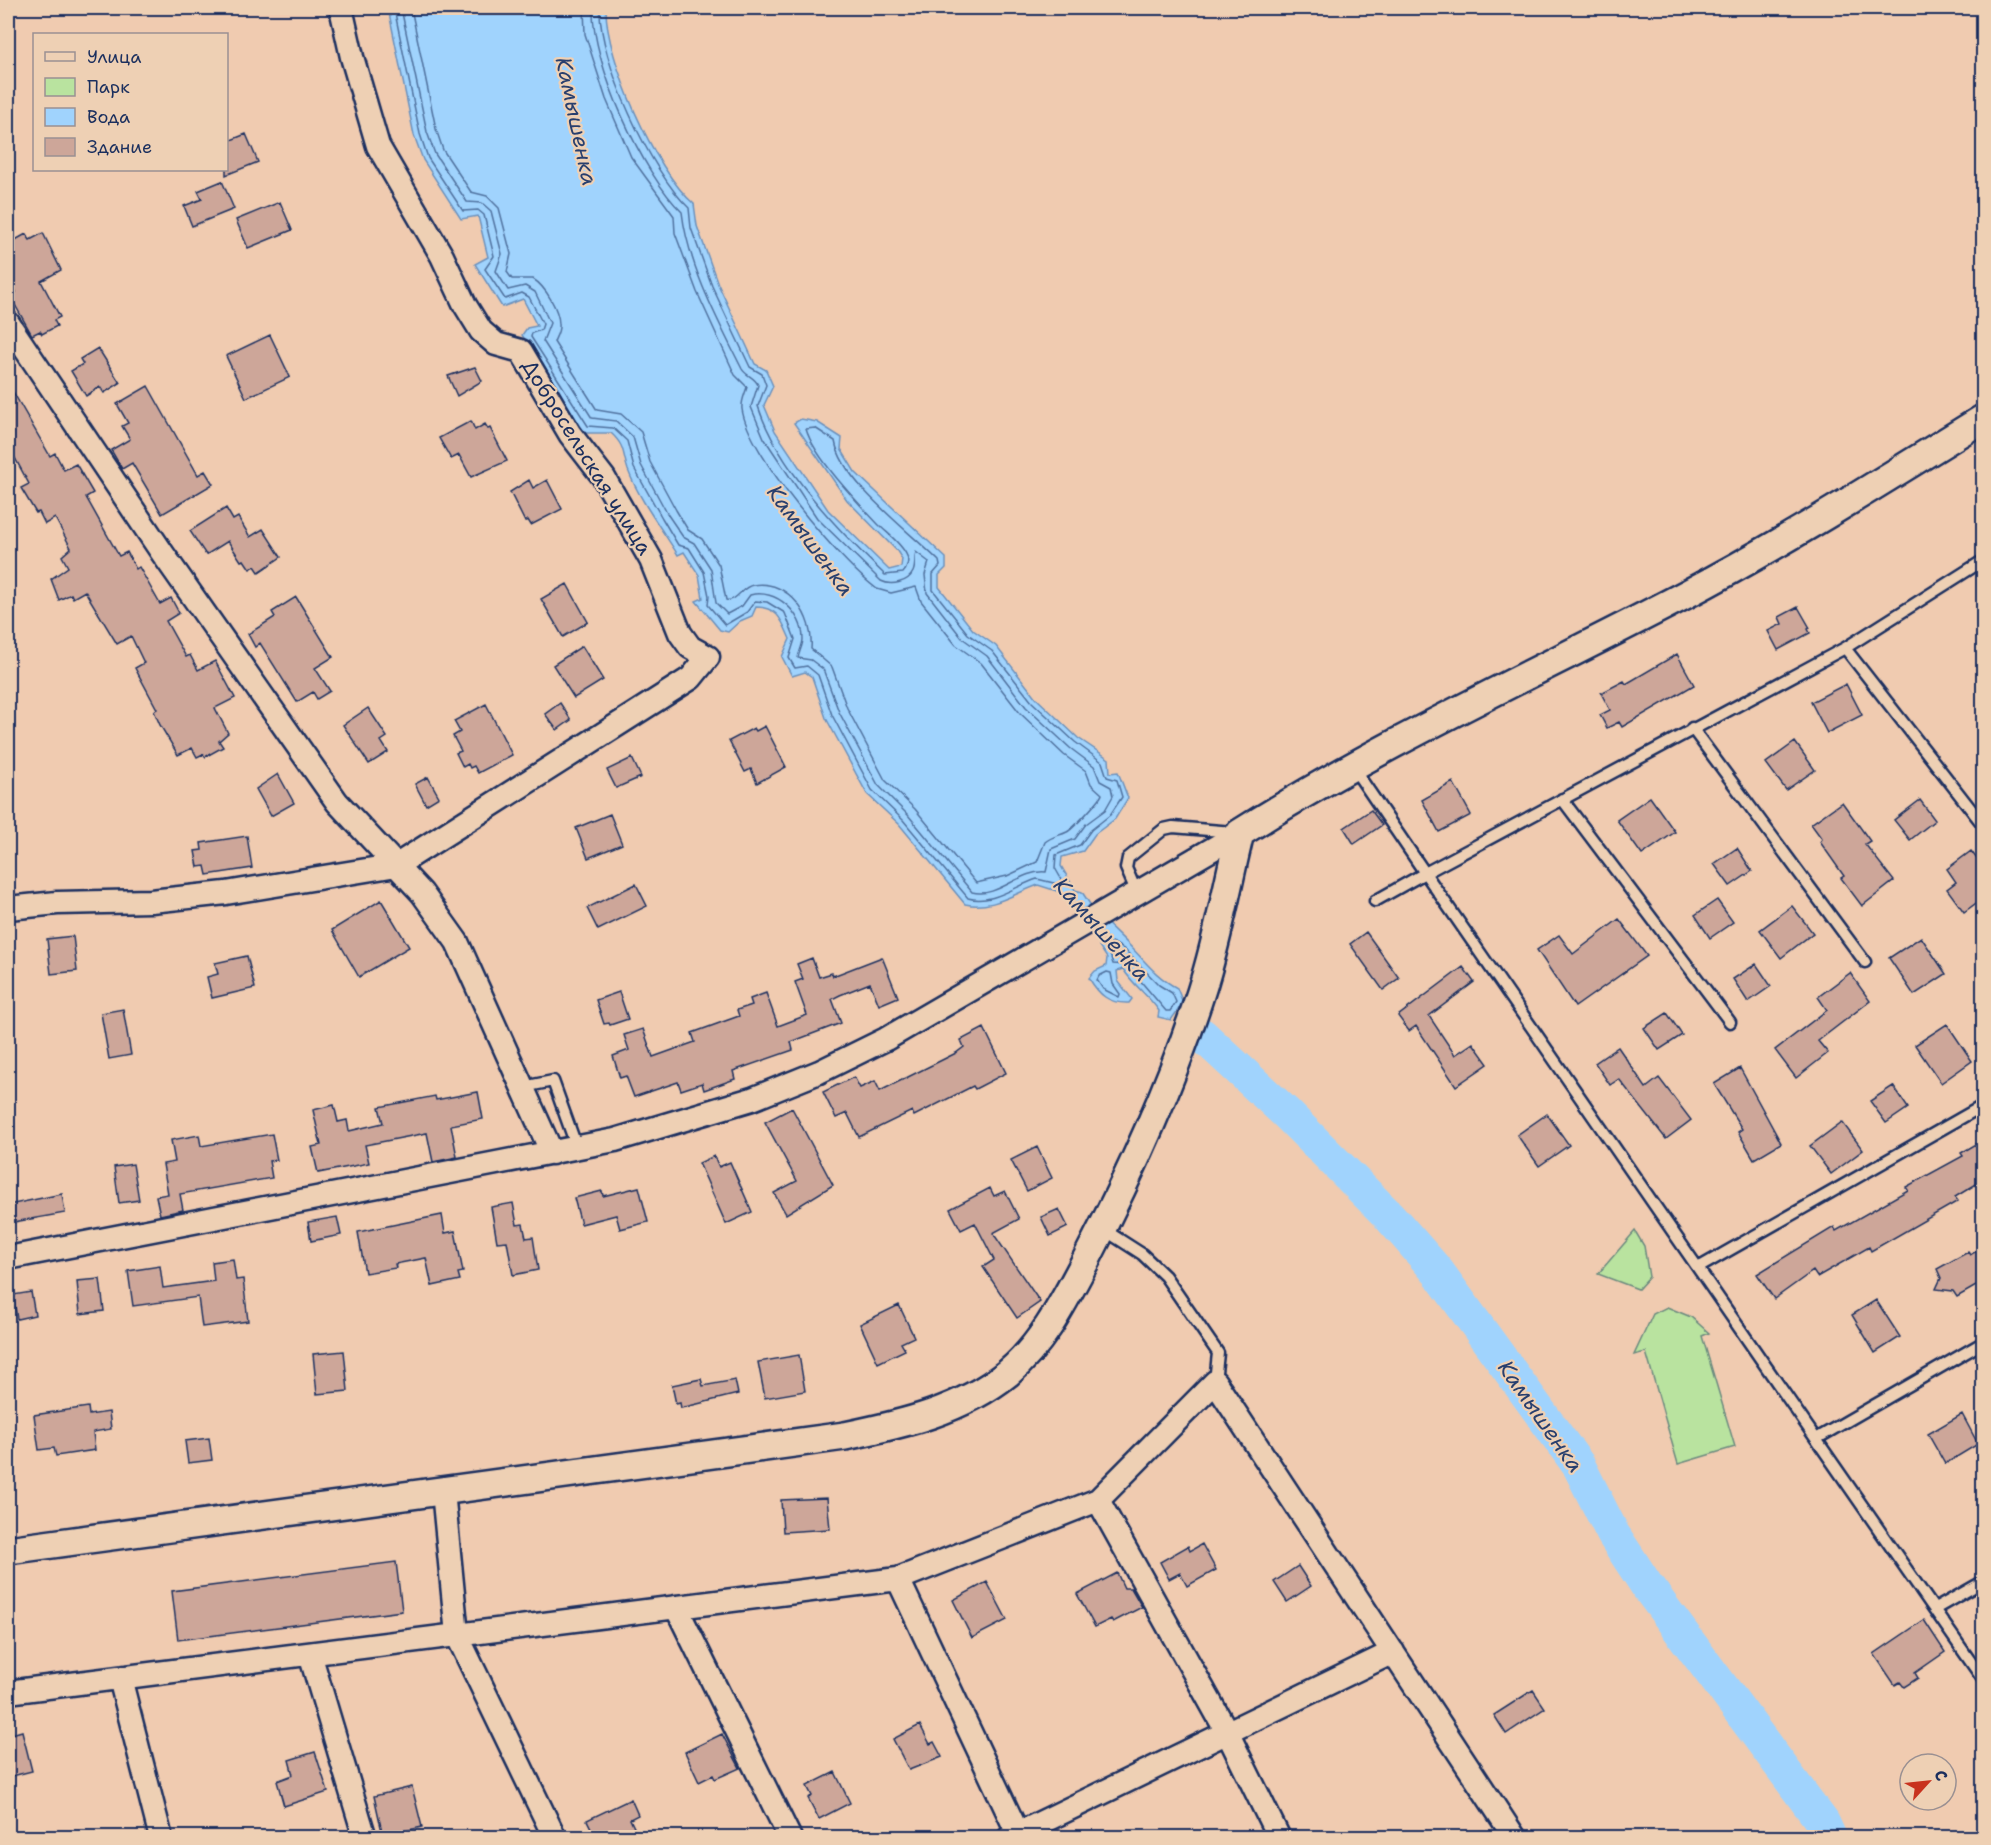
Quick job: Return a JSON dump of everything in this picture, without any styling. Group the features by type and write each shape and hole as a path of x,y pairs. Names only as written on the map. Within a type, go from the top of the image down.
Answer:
{"street":[{"name":"Добросельская улица","path":"341,8 352,57 378,146 442,255 465,305 481,331 496,344 521,351 570,434 604,478 651,560 680,633 690,647 708,657 691,678 397,864"},
{"path":"8,323 164,554 337,802 355,824 397,864 441,916 457,942 552,1153"},
{"path":"8,1258 577,1148 656,1129 752,1099 819,1072 886,1039 1056,942 1352,766 1751,559 1983,418"},
{"path":"8,1550 845,1436 916,1420 945,1409 992,1384 1026,1355 1043,1334 1064,1301 1102,1228 1144,1137 1201,991 1240,833"},
{"path":"8,908 57,903 151,901 226,893 397,864"},
{"path":"8,1692 898,1579 1098,1500 1215,1382 1515,1838"},
{"path":"443,1491 457,1635 555,1838"},
{"path":"1098,1500 1227,1732 1279,1838"},
{"path":"898,1579 1015,1836 1393,1652"},
{"path":"676,1607 790,1838"},
{"path":"310,1654 364,1838"},
{"path":"120,1678 161,1838"}],"lane":[{"path":"1375,900 1845,648 1983,560"},
{"path":"1845,648 1983,826"},
{"path":"1692,728 1865,962"},
{"path":"1352,766 1983,1681"},
{"path":"1562,799 1730,1022"},
{"path":"1137,893 1126,868 1128,858 1164,829 1173,827 1240,833"},
{"path":"523,1087 553,1081 577,1148"},
{"path":"1698,1268 1983,1105"},
{"path":"1102,1228 1142,1254 1165,1276 1218,1353 1215,1382"},
{"path":"1816,1439 1983,1342"},
{"path":"1935,1610 1983,1581"}],"green space":[{"path":"1635,1231 1644,1246 1649,1277 1638,1289 1598,1274"},
{"path":"1667,1307 1691,1317 1709,1333 1702,1336 1735,1447 1678,1464 1646,1352 1634,1355 1653,1314"}],"water":[{"path":"388,8 606,8 614,55 635,112 664,166 679,188 694,204 697,226 718,284 755,364 766,370 773,386 764,405 775,431 828,510 889,570 901,567 902,559 897,551 847,500 794,423 801,419 817,422 842,438 841,449 855,472 946,558 946,568 939,575 939,587 973,630 996,646 1036,698 1078,738 1109,759 1110,773 1118,772 1128,798 1115,819 1095,834 1083,851 1062,857 1061,866 1075,890 1082,892 1099,915 1153,970 1177,988 1183,1003 1171,1020 1158,1017 1159,1011 1151,1000 1123,969 1117,971 1118,981 1132,999 1129,1003 1110,1000 1097,989 1089,978 1095,971 1106,966 1107,958 1099,946 1107,939 1060,892 1038,885 993,903 965,904 899,824 867,794 826,718 812,677 805,672 792,676 782,657 790,639 778,616 769,609 756,607 752,616 740,621 728,632 720,630 696,601 703,598 699,575 684,552 678,555 644,503 628,470 619,442 611,433 585,433 522,335 527,328 537,326 523,299 502,307 475,264 488,257 478,216 461,219 423,160 414,135"}],"building":[{"path":"246,134 258,162 226,175 228,141"},
{"path":"222,181 234,209 192,226 184,206 202,199 198,191"},
{"path":"280,202 292,230 248,248 236,220"},
{"path":"43,233 61,270 41,281 60,317 54,320 57,326 42,334 40,331 32,335 10,296 16,292 8,275 8,244 26,234 30,240"},
{"path":"270,335 290,377 246,398 226,356"},
{"path":"98,348 120,383 104,393 100,387 86,396 71,371 83,364 80,359"},
{"path":"475,367 482,381 457,396 448,376"},
{"path":"8,383 50,456 55,453 64,470 76,464 93,493 86,497 119,556 127,552 136,569 139,567 160,604 171,598 179,613 166,621 186,657 190,655 198,670 215,661 235,698 215,708 228,733 219,741 223,747 205,757 203,754 197,757 192,748 178,755 160,725 154,711 157,709 135,668 144,663 131,636 117,644 85,591 73,598 71,594 59,600 51,579 68,567 62,556 71,548 55,518 45,524 21,488 29,484 8,445"},
{"path":"148,386 198,475 205,471 213,484 162,514 132,463 122,469 111,450 130,439 122,426 128,423 117,404"},
{"path":"471,421 475,430 485,424 488,429 490,428 507,461 471,477 459,455 451,459 439,438"},
{"path":"529,480 533,488 547,480 562,509 531,525 528,520 525,522 510,492"},
{"path":"226,508 233,520 238,517 250,537 263,529 281,557 259,572 255,566 250,569 244,560 241,561 228,541 206,555 190,531"},
{"path":"567,584 588,622 563,637 541,599"},
{"path":"296,597 333,657 315,668 330,691 317,699 313,692 297,702 260,643 255,647 248,634 275,617 272,612"},
{"path":"1798,607 1810,628 1808,629 1810,633 1778,650 1768,631 1782,624 1779,617"},
{"path":"582,646 603,680 574,698 553,665"},
{"path":"1677,654 1694,685 1622,727 1619,722 1607,728 1600,715 1610,710 1601,693 1624,681 1626,684"},
{"path":"1846,684 1862,715 1827,733 1811,702"},
{"path":"560,703 571,720 557,730 545,714"},
{"path":"486,704 512,755 478,773 474,766 470,768 468,764 463,767 456,753 461,751 453,736 460,732 454,721"},
{"path":"368,708 387,737 381,741 388,752 369,764 343,725"},
{"path":"765,726 786,767 757,783 751,769 745,772 729,741 754,728 756,731"},
{"path":"1795,742 1815,770 1786,790 1766,763"},
{"path":"632,758 641,777 616,788 607,770"},
{"path":"278,774 294,803 271,816 256,789"},
{"path":"428,777 439,797 426,805 415,784"},
{"path":"1453,782 1471,815 1439,832 1422,800"},
{"path":"1650,797 1675,832 1642,855 1617,820"},
{"path":"1920,800 1935,820 1910,840 1894,820"},
{"path":"1842,802 1870,841 1865,844 1894,881 1862,906 1841,878 1844,876 1820,842 1822,839 1811,824"},
{"path":"1371,810 1382,825 1354,844 1344,828"},
{"path":"610,814 622,844 588,858 576,828"},
{"path":"247,836 252,868 207,875 205,866 198,867 195,851 202,850 201,843"},
{"path":"1737,848 1752,871 1730,886 1714,864"},
{"path":"1971,851 1983,867 1983,898 1964,912 1947,889 1956,882 1947,869"},
{"path":"636,884 647,906 598,930 587,908"},
{"path":"381,900 409,947 359,977 332,930"},
{"path":"1717,900 1733,922 1710,938 1695,915"},
{"path":"1792,906 1813,933 1781,958 1760,930"},
{"path":"1619,919 1647,956 1575,1007 1537,950 1559,935 1573,954"},
{"path":"1366,932 1399,978 1383,990 1350,944"},
{"path":"73,936 77,971 51,974 47,939"},
{"path":"1921,937 1946,974 1914,995 1889,958"},
{"path":"247,956 255,988 212,998 207,977 218,974 215,963"},
{"path":"882,957 898,997 879,1005 870,983 832,999 841,1023 791,1042 793,1050 733,1071 735,1079 704,1090 702,1083 681,1090 678,1082 634,1097 626,1076 620,1078 613,1056 629,1050 624,1035 643,1029 653,1057 695,1042 692,1033 739,1016 737,1010 752,1005 750,999 766,993 778,1026 807,1015 795,982 803,979 797,964 812,958 819,977 832,973 833,976"},
{"path":"1756,964 1771,986 1748,1002 1733,979"},
{"path":"1463,967 1474,982 1429,1016 1455,1055 1473,1043 1488,1064 1456,1086 1416,1026 1409,1031 1398,1016"},
{"path":"1850,973 1870,1001 1818,1041 1828,1053 1796,1078 1775,1050 1827,1010 1818,997"},
{"path":"619,992 628,1019 610,1025 609,1023 604,1024 596,1000"},
{"path":"123,1009 131,1055 109,1059 101,1013"},
{"path":"1667,1013 1682,1035 1659,1050 1644,1028"},
{"path":"1947,1024 1972,1061 1941,1083 1915,1045"},
{"path":"984,1028 1006,1073 975,1089 973,1086 914,1116 912,1111 859,1137 847,1113 836,1118 823,1092 854,1077 860,1088 875,1081 880,1091 956,1053 964,1047 961,1040"},
{"path":"1618,1047 1646,1088 1659,1078 1691,1120 1666,1139 1619,1079 1610,1085 1595,1063"},
{"path":"1740,1068 1781,1143 1754,1159 1738,1132 1742,1129 1714,1084"},
{"path":"1893,1086 1908,1108 1886,1123 1870,1101"},
{"path":"478,1092 483,1119 451,1125 457,1157 433,1162 427,1133 365,1145 369,1163 318,1173 312,1147 321,1145 313,1110 334,1105 338,1122 347,1120 349,1131 383,1123 379,1107 435,1096 436,1100"},
{"path":"792,1108 833,1185 786,1214 774,1193 797,1181 765,1122"},
{"path":"1547,1114 1569,1145 1539,1166 1517,1135"},
{"path":"1842,1122 1863,1150 1831,1174 1810,1146"},
{"path":"272,1134 277,1160 269,1161 272,1178 180,1194 183,1210 160,1215 156,1196 168,1194 163,1164 175,1162 171,1140 199,1135 201,1146"},
{"path":"1983,1140 1983,1180 1955,1197 1958,1201 1871,1251 1869,1247 1817,1277 1813,1271 1774,1299 1757,1274 1834,1227 1836,1231 1908,1190 1906,1187 1963,1156 1961,1153"},
{"path":"1037,1147 1052,1178 1027,1191 1011,1160"},
{"path":"714,1156 719,1167 730,1162 752,1212 726,1224 699,1163"},
{"path":"133,1164 139,1200 119,1203 114,1167"},
{"path":"639,1187 648,1222 620,1229 616,1215 581,1224 574,1198 602,1191 603,1196"},
{"path":"990,1188 994,1196 1005,1191 1019,1219 993,1233 1040,1302 1017,1318 983,1267 994,1260 975,1223 961,1230 950,1209"},
{"path":"62,1194 65,1213 8,1223 8,1205"},
{"path":"513,1203 517,1225 523,1224 526,1238 533,1237 538,1270 513,1275 507,1241 497,1242 491,1207"},
{"path":"1059,1209 1068,1227 1050,1236 1041,1217"},
{"path":"442,1215 445,1233 455,1231 463,1272 458,1273 460,1280 432,1286 426,1258 395,1264 396,1268 365,1273 358,1232"},
{"path":"337,1217 341,1235 311,1241 308,1222"},
{"path":"1983,1247 1983,1282 1957,1297 1953,1291 1936,1289 1941,1278 1937,1269 1968,1252 1970,1255"},
{"path":"233,1259 236,1280 243,1279 248,1321 202,1327 198,1297 133,1306 128,1271 160,1266 163,1288 214,1281 212,1262"},
{"path":"100,1279 104,1311 80,1314 77,1281"},
{"path":"31,1292 35,1315 17,1319 13,1295"},
{"path":"1876,1300 1900,1337 1875,1353 1852,1315"},
{"path":"899,1305 914,1337 901,1343 905,1350 878,1363 860,1324"},
{"path":"344,1351 348,1391 317,1394 313,1354"},
{"path":"799,1355 805,1391 765,1398 758,1362"},
{"path":"701,1379 703,1386 735,1380 738,1394 681,1408 680,1403 676,1404 672,1385"},
{"path":"88,1407 89,1415 109,1412 111,1429 93,1432 95,1450 56,1456 54,1448 39,1450 34,1415"},
{"path":"1962,1414 1978,1444 1945,1464 1928,1434"},
{"path":"209,1438 212,1460 188,1463 185,1441"},
{"path":"827,1498 830,1529 783,1532 781,1500"},
{"path":"1202,1544 1216,1570 1187,1586 1180,1573 1169,1579 1160,1562 1188,1546 1190,1551"},
{"path":"396,1562 402,1611 178,1640 172,1591"},
{"path":"1298,1566 1311,1586 1287,1602 1274,1582"},
{"path":"1117,1573 1124,1588 1131,1588 1142,1607 1113,1622 1111,1619 1095,1627 1077,1594"},
{"path":"987,1582 1007,1620 972,1638 953,1600"},
{"path":"1924,1620 1945,1652 1915,1673 1918,1678 1904,1687 1900,1682 1895,1685 1874,1654"},
{"path":"1533,1690 1545,1708 1506,1734 1494,1715"},
{"path":"920,1725 930,1744 934,1742 942,1757 909,1770 893,1739"},
{"path":"22,1731 32,1771 8,1777 8,1735"},
{"path":"722,1734 740,1768 715,1779 713,1775 699,1782 685,1752"},
{"path":"315,1752 328,1792 284,1806 277,1781 293,1775 289,1760"},
{"path":"835,1772 850,1803 819,1819 808,1798 812,1796 807,1786"},
{"path":"412,1787 422,1827 383,1836 374,1796"},
{"path":"631,1799 638,1815 630,1819 639,1838 596,1838 587,1820"}],"waterway":[{"name":"Камышенка","path":"1202,1035 1286,1113 1389,1216 1438,1272 1579,1466 1613,1534 1647,1586 1823,1823 1830,1838"}]}
